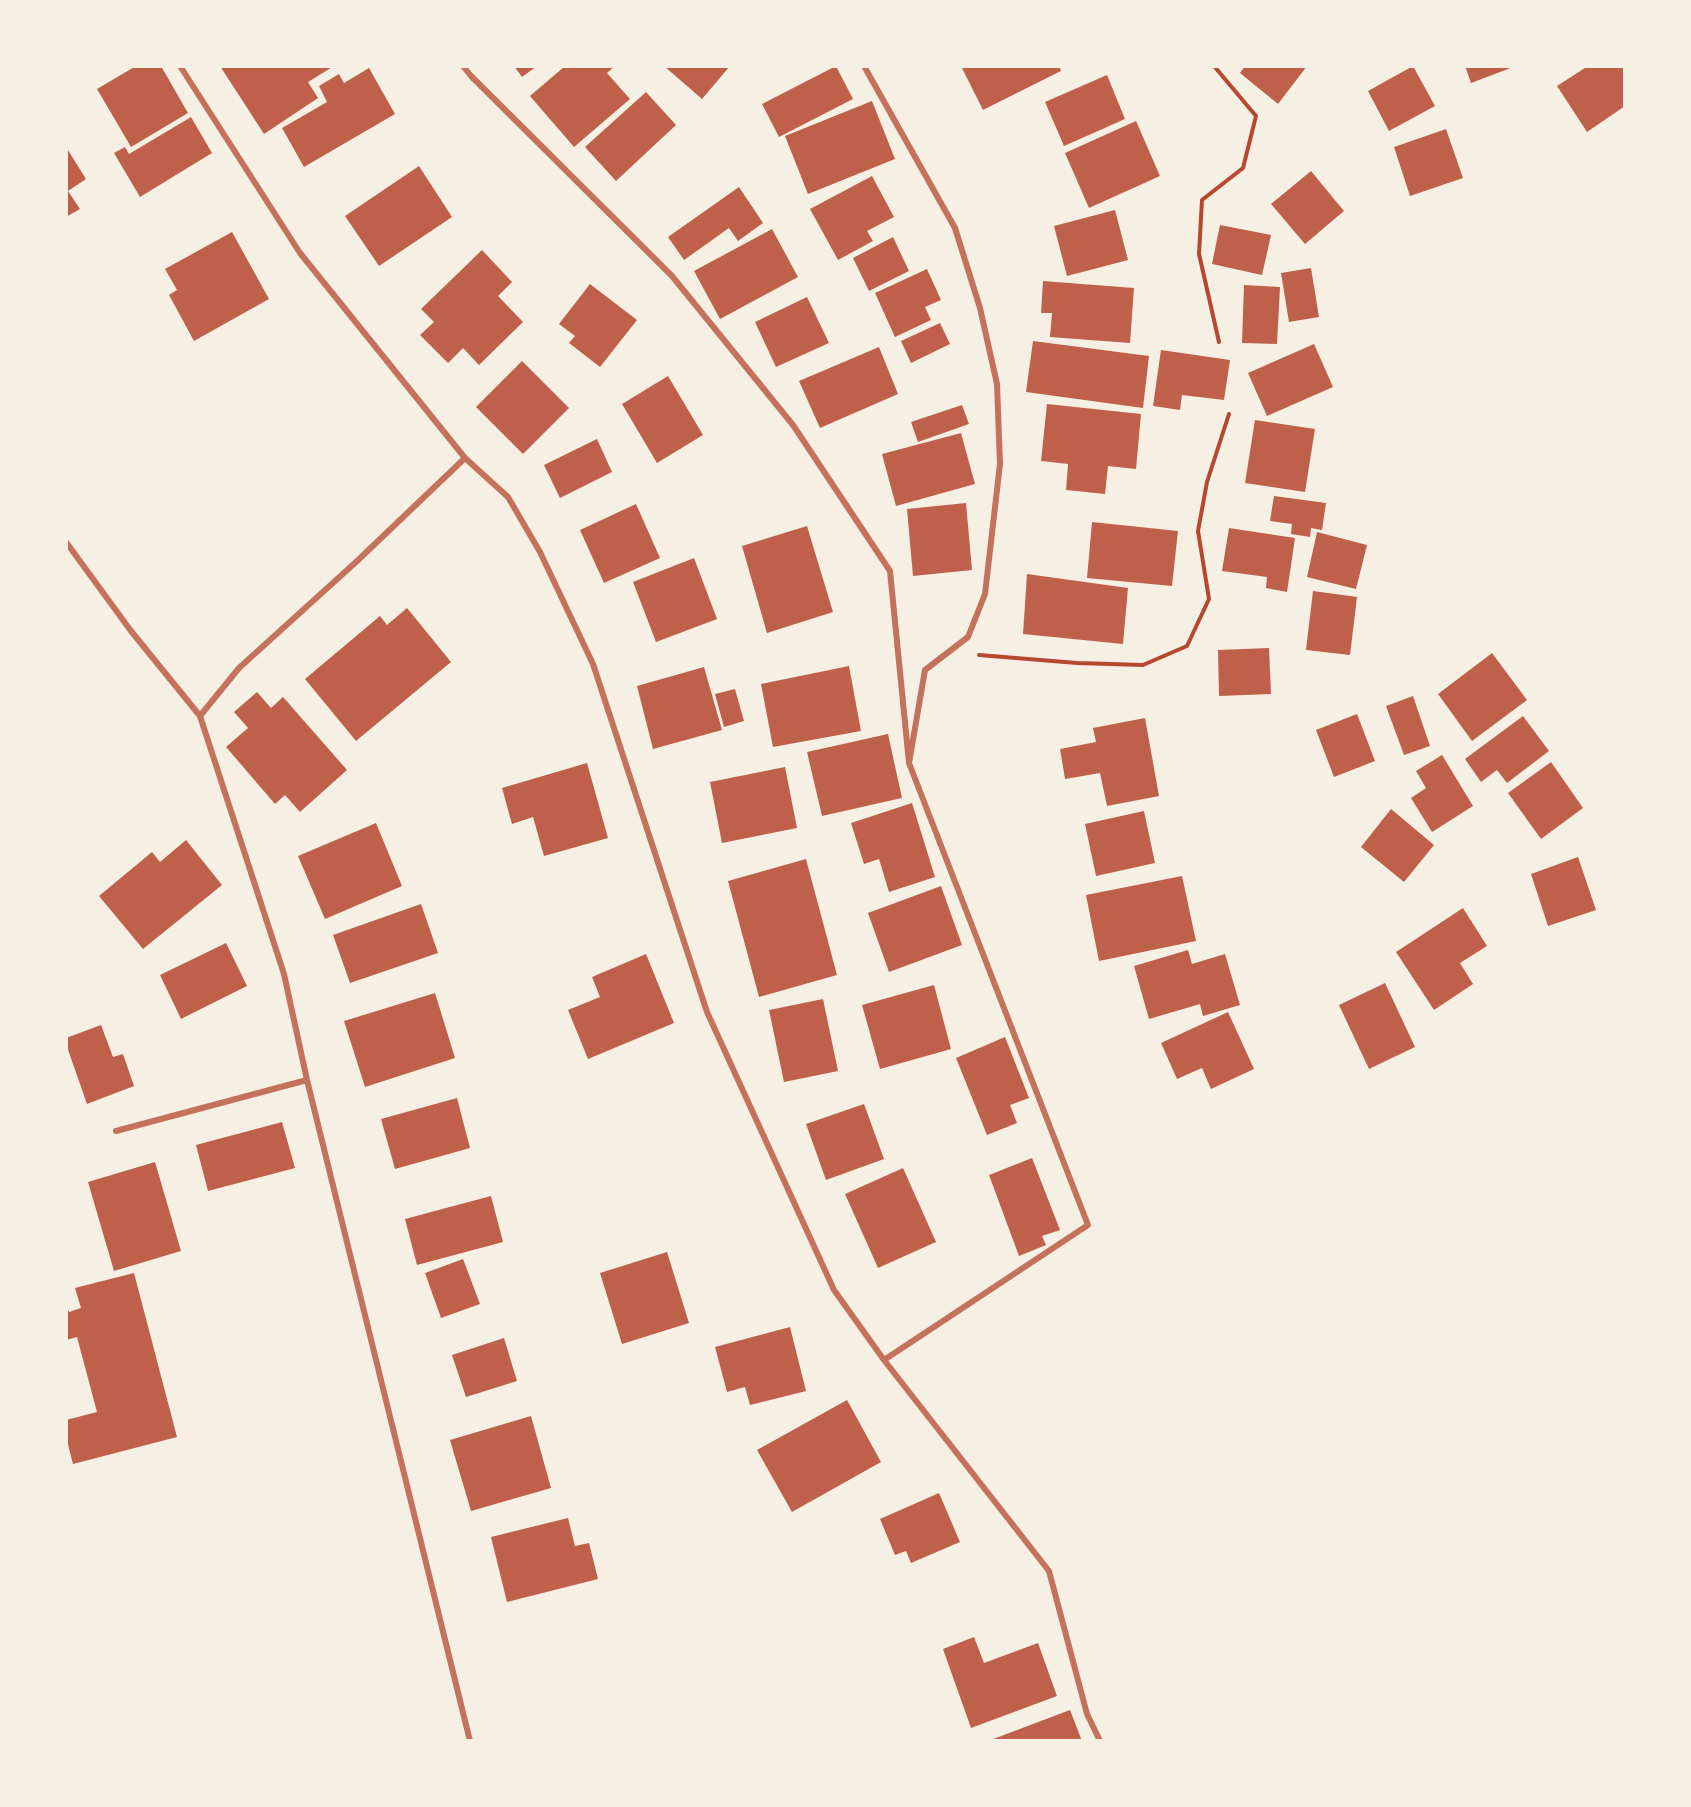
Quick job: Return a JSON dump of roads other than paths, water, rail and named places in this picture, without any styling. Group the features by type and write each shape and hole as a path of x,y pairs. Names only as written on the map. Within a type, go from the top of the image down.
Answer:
{"street":[{"path":"180,66 300,253 465,458 508,497 540,552 593,664 707,1012 834,1290 884,1360 1049,1571 1087,1714 1100,1741"},
{"path":"463,66 672,276 794,425 890,571 909,763 1088,1225 884,1360"},
{"path":"864,66 955,228 980,308 998,384 1000,464 985,594 968,637 925,670 909,763"},
{"path":"200,716 239,668 356,562 465,458"},
{"path":"66,542 131,631 200,716 284,974 307,1080 470,1741"},
{"path":"116,1131 307,1080"}]}
